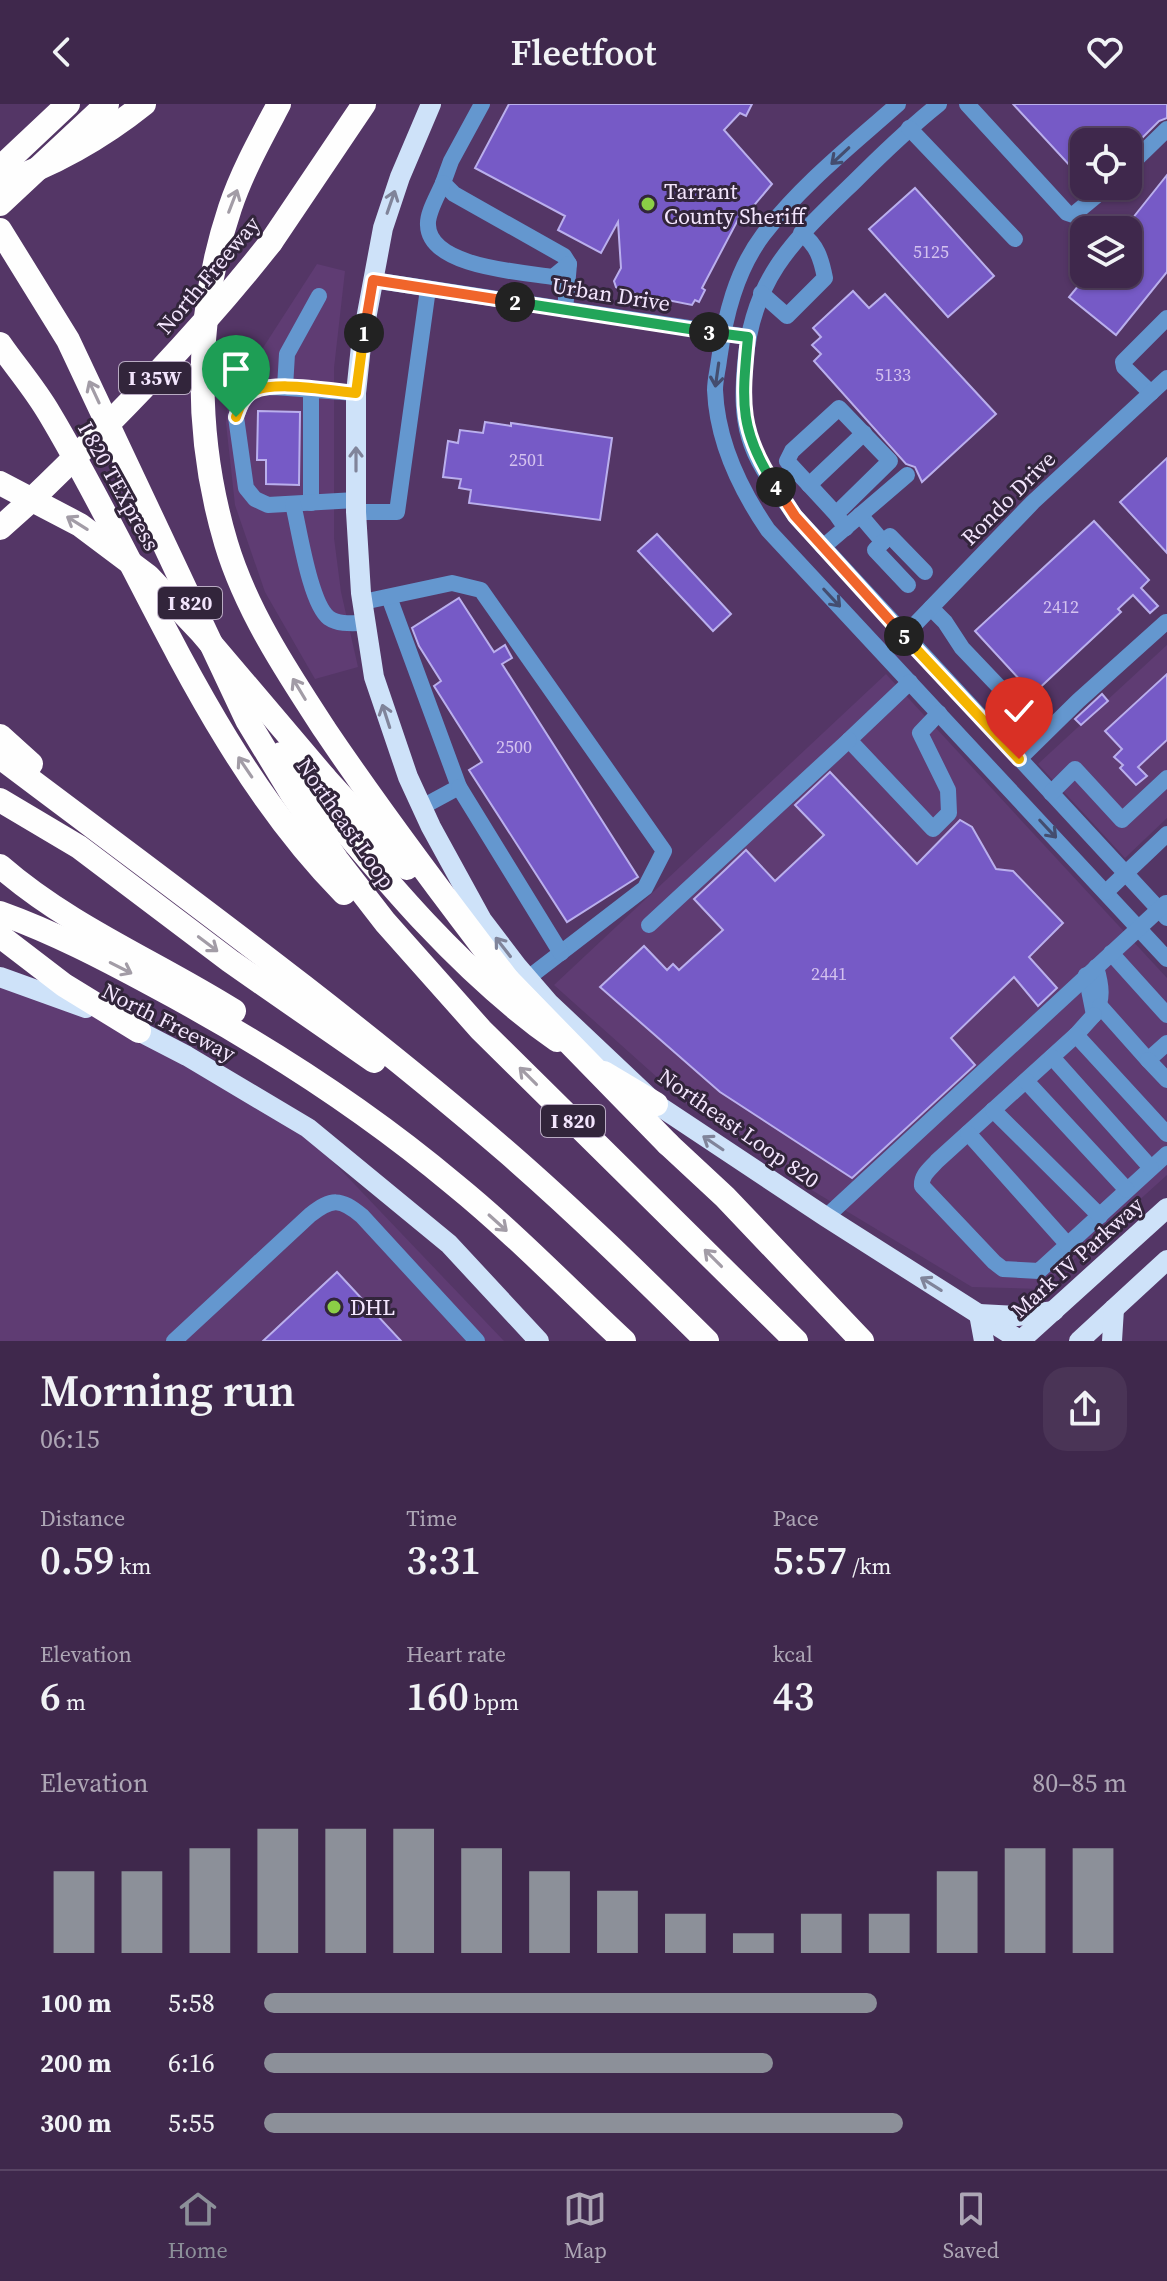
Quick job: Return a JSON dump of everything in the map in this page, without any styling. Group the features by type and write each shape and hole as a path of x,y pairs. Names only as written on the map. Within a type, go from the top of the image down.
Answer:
{"highway":[{"path":"0,168 68,104"},
{"path":"4,193 107,104"},
{"path":"4,193 15,178 72,151 124,120 144,104"},
{"path":"279,104 231,206 216,255 202,363 206,449 227,545 269,638 305,700 434,883 668,1144 725,1197 862,1341"},
{"name":"North Freeway","path":"0,528 150,383 232,292 271,242 364,104"},
{"name":"Northeast Loop","path":"0,230 68,340 220,667 247,720 292,794 385,922 481,1030 796,1341"},
{"name":"I 820 TEXpress","path":"0,344 48,411 244,767 342,892 385,922"},
{"path":"0,483 44,503 80,525 148,576 191,621 325,778 518,979"},
{"path":"220,667 308,786 416,913 462,960 512,1007 552,1037 656,1104"},
{"path":"0,736 65,795 86,822"},
{"path":"0,757 345,1020 486,1135 563,1203 707,1341"},
{"path":"0,800 79,847 279,996 486,1135"},
{"path":"0,866 24,887 75,922 233,1010 318,1069 456,1185 624,1341"},
{"path":"0,913 52,932 266,1048 324,1086 456,1185"},
{"path":"0,936 64,985 139,1031"}],"main road":[{"path":"363,606 356,506 356,393 373,280 387,215 431,104"},
{"name":"Northeast Loop 820","path":"363,606 374,677 403,764 422,807 482,920 518,979 656,1104 1020,1341"},
{"name":"North Freeway","path":"0,977 57,996 139,1031 308,1128 449,1244 539,1341"},
{"name":"Mark IV Parkway","path":"1020,1341 1167,1208"},
{"path":"1079,1341 1167,1260"},
{"path":"1112,1341 1114,1309"},
{"path":"984,1341 979,1314 1017,1316 1054,1311"}],"street":[{"path":"482,104 451,161 427,223 432,239 444,252 461,261 553,277 569,264"},
{"path":"898,104 842,154 763,236 735,290 723,334 715,389 731,461 745,496 768,530 1167,959"},
{"path":"826,1217 1138,928 1164,910 1125,874 795,516 761,465 749,439 742,403 748,337 761,293 781,258 801,233 909,128 939,104"},
{"path":"969,105 1067,213 1073,215 1093,200"},
{"path":"909,128 1015,239"},
{"path":"1142,153 1167,129"},
{"path":"443,183 454,194 564,256 569,264 565,310"},
{"path":"761,293 787,316 825,278 814,243 801,233"},
{"name":"Urban Drive","path":"373,280 748,337"},
{"path":"356,393 285,387 258,388 249,394 241,403 236,417 246,488 255,499 268,505 311,503 397,512 428,289"},
{"path":"285,387 287,354 319,296"},
{"path":"1151,393 1124,367 1123,362 1167,318"},
{"name":"Rondo Drive","path":"885,654 1033,502 1167,378"},
{"path":"311,389 311,503"},
{"path":"823,547 890,461 839,408 792,451 787,461 841,521"},
{"path":"809,485 864,433"},
{"path":"841,521 860,515 907,475"},
{"path":"293,504 316,603 329,618 346,624 363,606 452,583 481,590 664,851 645,888 561,953 518,979"},
{"path":"860,515 883,542"},
{"path":"908,585 875,550 890,536 925,572"},
{"path":"389,597 459,787 561,953"},
{"path":"931,608 945,622 962,648 1044,734"},
{"path":"1019,759 1166,622"},
{"path":"649,925 910,682"},
{"path":"849,740 933,829 949,813 948,790 920,733 939,713"},
{"path":"1051,793 1075,769 1122,820 1167,778"},
{"path":"422,807 459,787"},
{"path":"1106,892 1167,834"},
{"path":"1111,953 1167,1015"},
{"path":"1091,971 1097,1011 1167,1080"},
{"path":"1097,1011 1076,1035 925,1173 922,1186 1003,1269 1039,1271 1167,1154"},
{"path":"1076,1035 1167,1134"},
{"path":"1148,1060 1167,1043"},
{"path":"1052,1057 1151,1168"},
{"path":"1026,1081 1127,1190"},
{"path":"993,1110 1100,1216"},
{"path":"968,1133 1068,1245"},
{"path":"174,1341 310,1215 330,1203 340,1202 362,1216 477,1341"}],"shaded area":[{"path":"317,264 345,271 334,368 334,538 341,592 358,667 315,679 265,592 235,505 226,423 228,402"},
{"path":"1167,645 1167,818 1125,858 1038,764"},
{"path":"886,674 1167,978 1167,1175 1041,1289 972,1287 810,1189 687,1104 554,985"},
{"path":"0,983 93,1012 216,1073 318,1146 504,1341 0,1341"}],"building":[{"name":"Tarrant County Sheriff","path":"509,104 752,104 746,116 740,113 724,130 772,184 746,215 742,212 702,288 705,290 699,302 695,300 692,305 622,291 614,281 621,268 618,222 601,253 558,230 565,216 475,168"},
{"path":"1013,104 1167,104 1167,118 1159,121 1142,138 1142,128 1070,128 1070,166"},
{"path":"1167,175 1167,272 1116,335 1069,297 1076,288 1142,288 1142,216 1134,216"},
{"path":"915,188 994,276 948,317 869,229"},
{"path":"853,291 869,308 885,294 996,414 922,482 915,467 906,464 814,361 821,354 812,345 821,337 813,328"},
{"path":"258,411 300,412 299,485 266,484 266,460 257,460"},
{"path":"485,422 612,438 600,520 469,503 471,490 459,488 461,479 443,477 448,441 458,443 460,430 483,433"},
{"path":"1167,458 1167,553 1120,502"},
{"path":"1094,521 1149,580 1141,588 1158,606 1150,613 1133,595 1118,609 1121,612 1033,694 975,631"},
{"path":"657,534 731,614 713,631 638,551"},
{"path":"459,598 494,652 505,645 512,658 502,664 638,877 567,922 469,770 482,762 434,686 441,681 419,646 412,628"},
{"path":"1167,674 1167,740 1138,767 1147,776 1136,785 1114,757 1122,749 1105,731"},
{"path":"1102,694 1108,701 1081,725 1075,719"},
{"path":"830,772 917,864 960,820 972,827 996,869 1013,871 1063,923 1029,957 1057,988 1038,1006 1014,977 951,1038 975,1065 852,1178 720,1092 600,987 644,946 667,970 673,964 679,970 723,930 694,899 746,850 775,881 824,835 795,805"},
{"name":"DHL","path":"337,1272 401,1341 263,1341"}],"place":[{"name":"Tarrant County Sheriff","path":"648,204"},
{"name":"DHL","path":"334,1307"}],"route":[{"path":"236,417 241,403 258,388 356,393 373,280 748,337 742,403 749,439 761,465 795,516 1019,759"}]}
